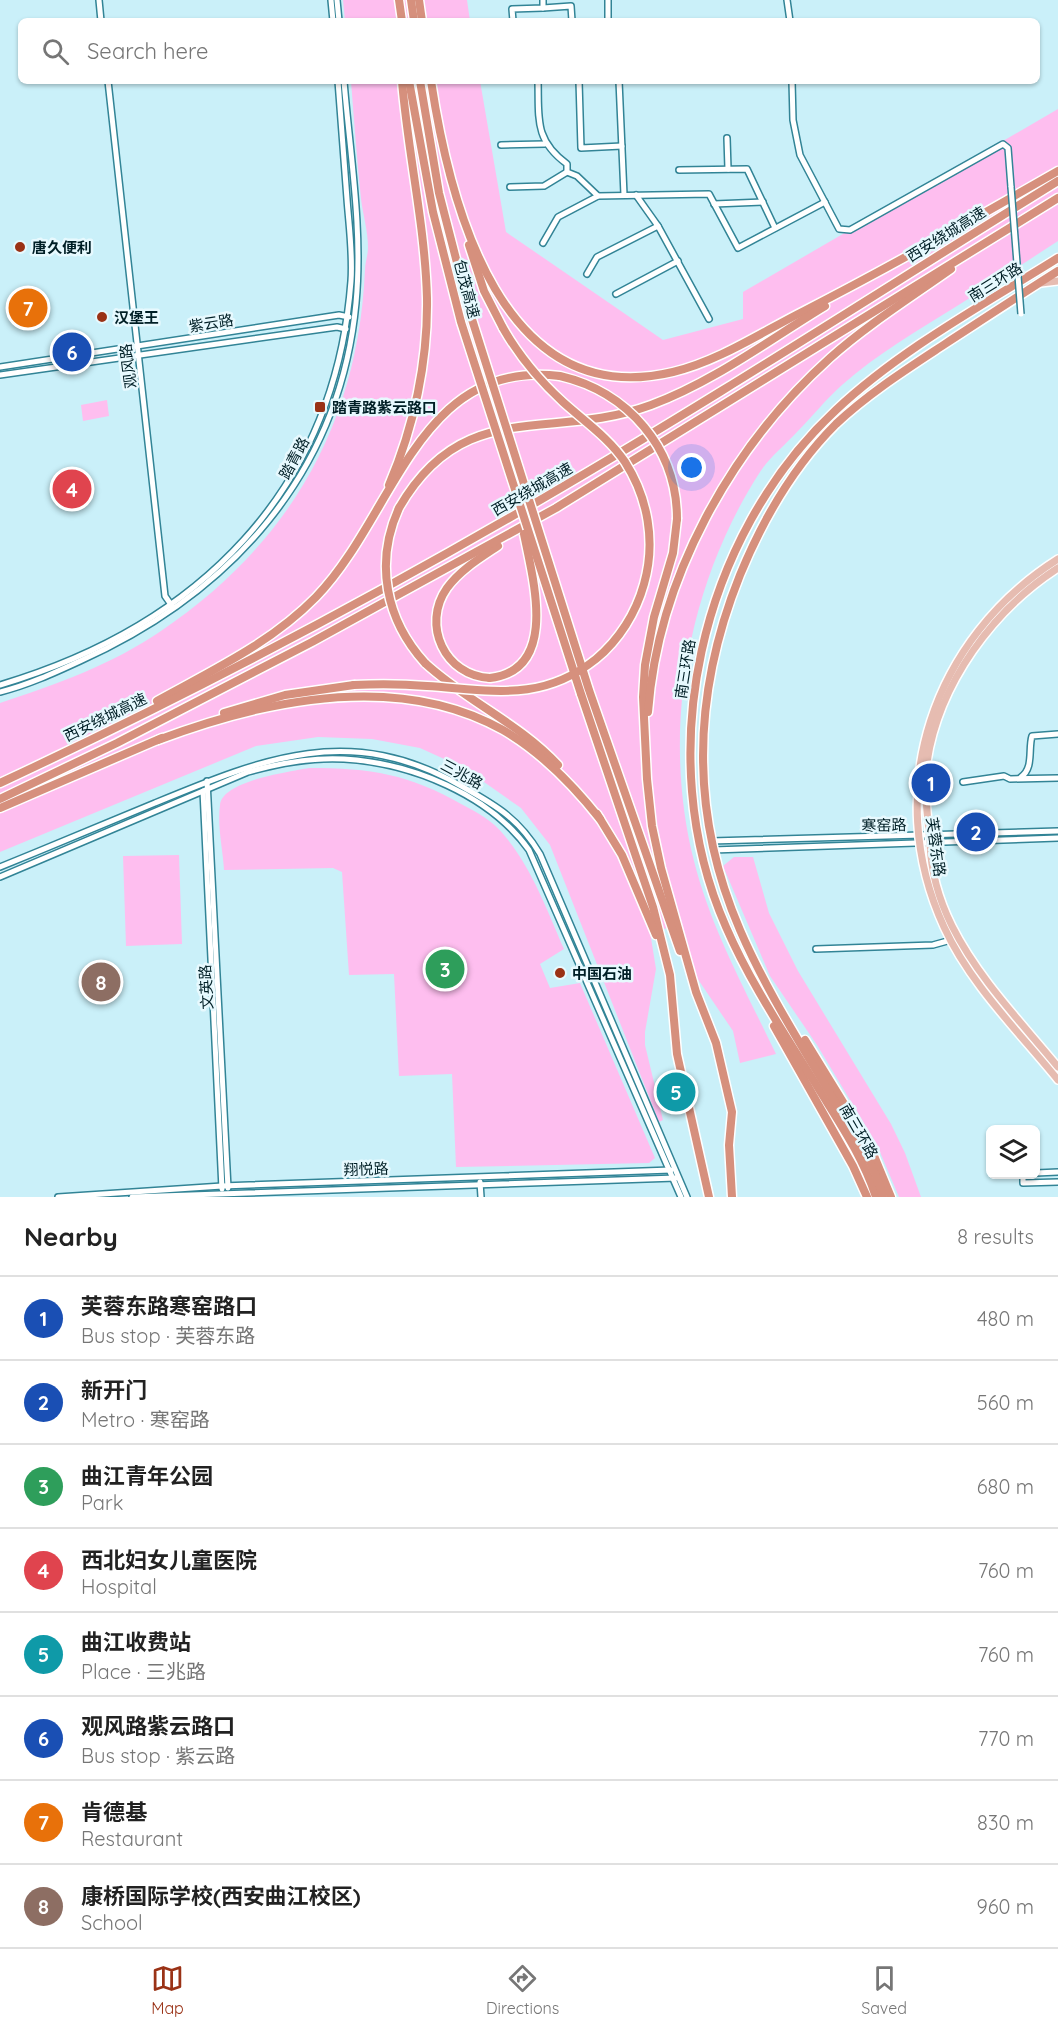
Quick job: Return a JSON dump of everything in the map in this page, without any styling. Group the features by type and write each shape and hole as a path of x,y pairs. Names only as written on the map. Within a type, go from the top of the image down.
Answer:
{"highway":[{"path":"398,0 400,18"},
{"path":"411,0 414,18"},
{"path":"419,0 422,18"},
{"path":"374,516 394,472 408,432 420,381 426,321 423,241 402,84"},
{"name":"包茂高速","path":"411,84 433,212 461,322 517,498"},
{"path":"421,84 439,193 470,314 653,907 668,966 674,1040 709,1197"},
{"path":"0,808 158,740 252,703 304,691 354,685 404,684 501,693 549,685 580,671 600,655 626,626 638,603 647,572 650,534 645,507 637,483 616,451 539,378 503,328 478,274 459,204 432,84"},
{"path":"668,966 635,882 600,819 575,784 537,745 425,663 400,630 387,591 388,546 399,508 428,469 462,443 499,429 595,419 652,405 703,380 881,272 1058,171"},
{"name":"西安绕城高速","path":"0,783 283,644 500,524 686,412 1058,181"},
{"name":"西安绕城高速","path":"0,799 117,743 312,642 543,516 1058,198"},
{"path":"459,204 486,275 517,324 537,343 557,356 576,365 606,374 658,375 695,365 881,272"},
{"path":"645,745 653,667 671,597 706,520 741,462 782,407 830,359 879,319 1008,229"},
{"name":"南三环路","path":"883,1197 865,1151 809,1066 769,1011 739,957 719,909 702,847 694,798 691,751 694,694 705,633 719,588 769,491 794,456 836,410 902,358 1058,258"},
{"name":"南三环路","path":"876,1197 858,1155 809,1066 781,1007 741,933 712,846 703,761 707,684 721,626 751,547 778,497 819,442 889,381 1058,271"},
{"path":"74,747 239,656 290,622 341,568 418,444 438,418 455,402 483,386 504,378 536,374 560,376 602,392 628,409 658,445 669,468 676,495 677,519 673,553 654,617 645,665 643,697 650,811 655,840 694,984"},
{"path":"517,498 536,595 536,631 529,654 520,666 508,674 490,678 464,672 447,656 438,633 440,604 447,588 462,573 543,516"},
{"path":"517,498 668,920 716,1043 732,1112 729,1145 732,1197"},
{"path":"158,740 212,721 280,705 357,698 425,702 472,716 514,736 551,765 600,819"},
{"path":"781,1007 817,1056 870,1146 891,1197"},
{"path":"769,1011 791,1058 853,1166 867,1197"}],"main road":[{"path":"1039,283 1058,281"},
{"name":"芙蓉东路","path":"1058,559 1030,577 984,623 955,663 938,695 920,761 920,839 926,878 951,940 966,967 1058,1080"},
{"name":"芙蓉东路","path":"1058,568 1030,588 990,628 962,668 946,698 927,762 926,808 933,876 952,925 968,953 1058,1067"}],"street":[{"path":"99,0 101,18"},
{"path":"331,0 333,18"},
{"path":"337,0 339,18"},
{"path":"543,0 543,8"},
{"path":"608,0 608,18"},
{"path":"787,0 790,18"},
{"path":"513,18 512,9 572,6 572,18"},
{"name":"观风路","path":"108,84 165,596 173,607"},
{"name":"踏青路","path":"0,684 69,660 173,607 234,561 267,522 296,482 336,395 352,330 350,317 351,255 338,84"},
{"name":"踏青路","path":"0,692 44,678 150,626 238,547 276,502 291,477 311,441 333,384 344,329 350,317 357,283 357,242 344,84"},
{"path":"538,84 539,121 545,144 567,164 567,172"},
{"path":"579,84 581,148 622,146"},
{"path":"620,84 624,195"},
{"path":"792,84 792,120 800,155 839,229 850,230 1003,144 1008,148 1021,314"},
{"path":"727,138 728,169"},
{"path":"501,145 545,144"},
{"path":"679,170 747,169 775,228"},
{"path":"510,187 544,186 567,172"},
{"path":"567,172 577,176 598,196"},
{"path":"543,243 558,217 598,196 709,194 738,248 825,202"},
{"path":"636,195 658,226 710,319"},
{"path":"714,204 763,202"},
{"path":"587,274 597,257 658,226"},
{"path":"616,294 678,261"},
{"name":"紫云路","path":"0,367 339,315 350,317"},
{"name":"紫云路","path":"0,375 337,327 352,330"},
{"path":"1020,778 1027,773 1029,767 1028,748 1032,736 1058,734"},
{"name":"三兆路","path":"0,867 242,767 291,755 316,752 362,753 386,757 445,776 512,818 525,831 547,868 673,1170 681,1197"},
{"name":"三兆路","path":"0,877 248,772 279,764 344,759 393,766 431,779 503,820 529,850 673,1170"},
{"path":"963,782 1004,776 1058,778"},
{"name":"文英路","path":"205,782 225,1190"},
{"name":"寒窑路","path":"929,839 1058,831"},
{"name":"寒窑路","path":"712,846 920,839 1058,838"},
{"name":"寒窑路","path":"712,846 920,839"},
{"path":"816,949 933,945 951,940"},
{"name":"翔悦路","path":"58,1197 673,1170"},
{"path":"1040,1173 1058,1172"},
{"path":"480,1178 481,1197"},
{"name":"三兆路","path":"676,1178 687,1197"},
{"name":"翔悦路","path":"132,1197 225,1190 676,1178"},
{"path":"1023,1179 1023,1183 1058,1182"}],"shaded area":[{"path":"343,0 467,0 470,18 345,18"},
{"path":"351,84 481,84 506,232 663,340 743,319 743,292 1058,109 1058,241 898,343 836,390 760,472 735,516 714,562 698,611 687,660 681,711 680,762 684,812 694,861 710,911 730,959 776,1054 740,1063 733,1031 693,972 681,925 650,932 656,969 645,1032 645,1045 663,1120 659,1122 550,845 521,808 464,768 420,748 372,739 318,737 256,746 0,852 0,703 103,664 161,631 206,597 246,560 280,519 308,476 331,429 348,380 359,326 368,251"},
{"path":"107,400 109,416 83,421 81,405"},
{"path":"309,768 352,769 407,780 425,786 469,808 500,830 531,875 564,949 540,964 550,988 580,983 655,1158 649,1163 456,1167 452,1074 399,1076 394,974 349,975 342,872 333,868 224,870 219,821 220,805 224,797 232,790 257,779"},
{"path":"179,855 182,944 126,946 123,856"},
{"path":"734,857 753,857 769,913 798,971 891,1124 905,1153 921,1197 899,1197 877,1145 817,1045 770,976 723,866"}],"place":[{"name":"唐久便利","path":"20,247"},
{"name":"肯德基","path":"28,308"},
{"name":"汉堡王","path":"102,317"},
{"name":"观风路紫云路口","path":"72,352"},
{"name":"踏青路紫云路口","path":"320,407"},
{"name":"西北妇女儿童医院","path":"72,489"},
{"name":"芙蓉东路寒窑路口","path":"931,783"},
{"name":"新开门","path":"976,832"},
{"name":"曲江青年公园","path":"445,969"},
{"name":"中国石油","path":"560,973"},
{"name":"康桥国际学校(西安曲江校区)","path":"101,982"},
{"name":"曲江收费站","path":"676,1092"}]}
